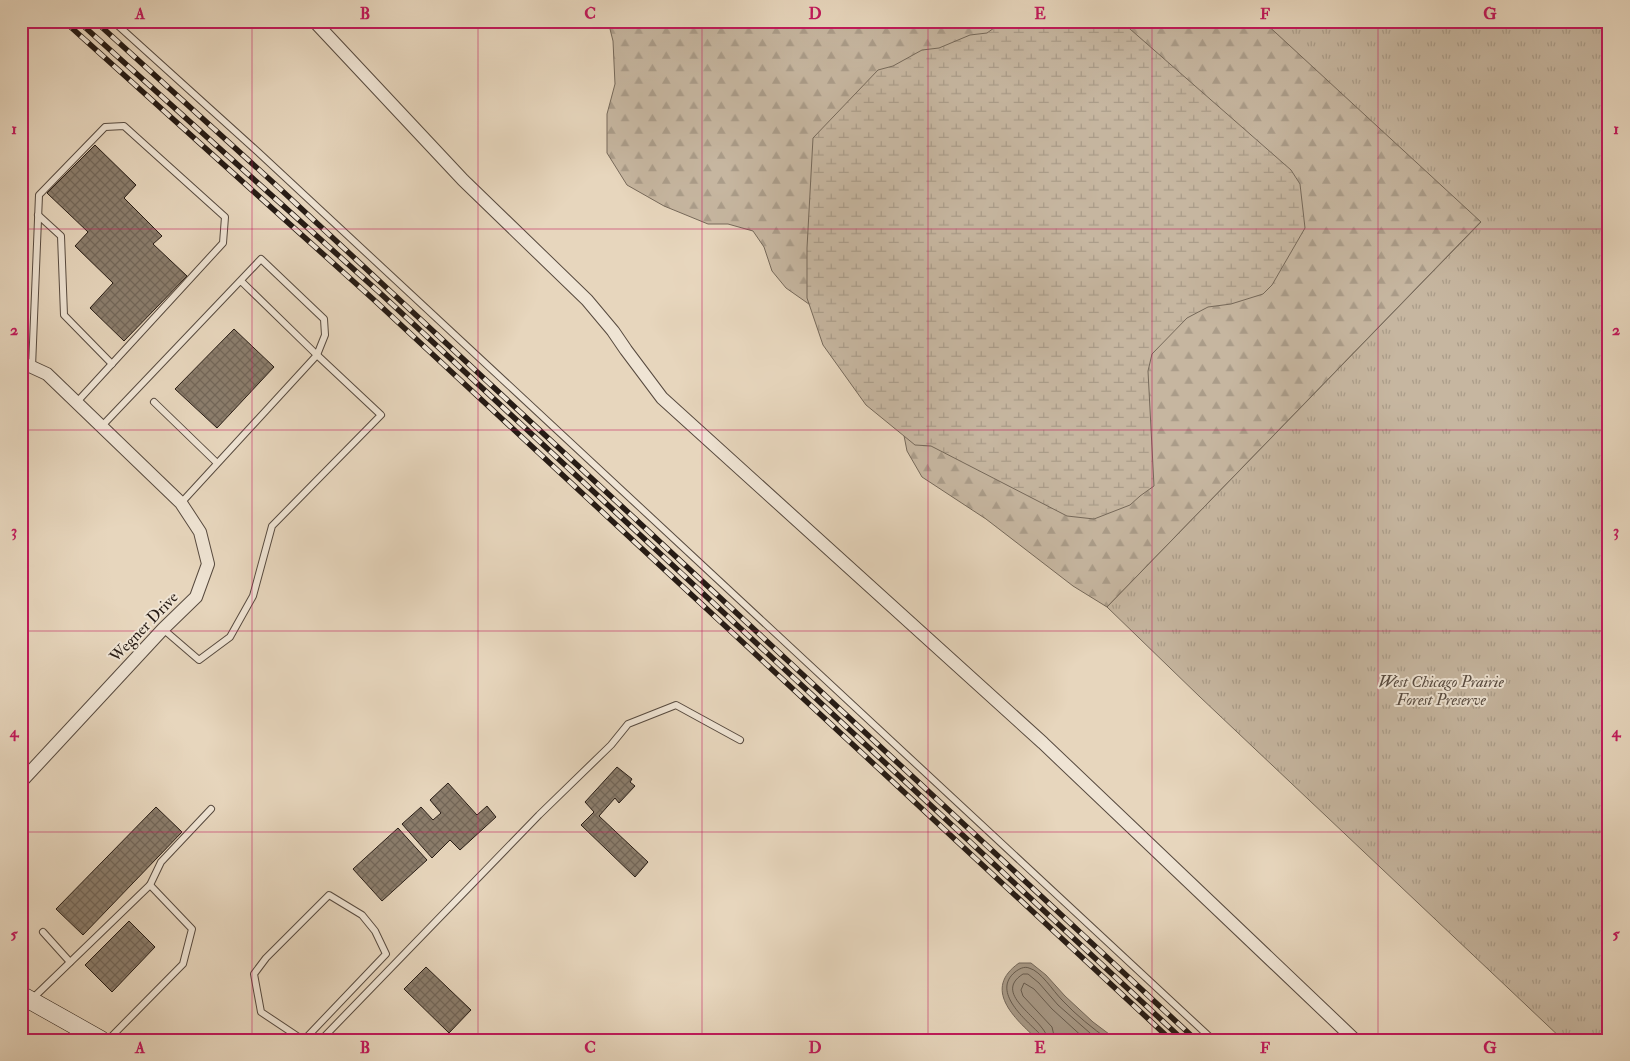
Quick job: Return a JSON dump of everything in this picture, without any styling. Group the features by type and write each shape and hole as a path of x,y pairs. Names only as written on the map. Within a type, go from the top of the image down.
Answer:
{"main road":[{"path":"26,998 101,1040"}],"street":[{"path":"314,21 463,180 587,300 613,331 662,398 1043,743 1355,1040"},
{"name":"Wegner Drive","path":"21,782 196,596 208,564 200,532 181,503 47,374 27,364"}],"lane":[{"path":"113,21 258,152 1213,1040"},
{"path":"27,364 39,195 106,127 124,126 225,217 223,244 76,403"},
{"path":"38,215 62,236 64,315 112,364"},
{"path":"101,427 262,259 324,319 325,335 317,355 181,503"},
{"path":"163,629 199,660 230,637 253,596 272,526 381,415 240,281"},
{"path":"154,402 217,463"},
{"path":"321,1040 539,815 611,745 628,724 676,705 740,740"},
{"path":"26,998 70,962 150,885 161,862 211,809"},
{"path":"108,1040 183,964 192,929 150,885"},
{"path":"329,896 362,915 375,931 386,954 304,1040 261,1012 254,974 266,958 329,896"},
{"path":"43,932 70,962"}],"green space":[{"path":"608,21 1358,21 1497,205 1107,607 1073,586 986,519 922,477 907,451 900,415 826,316 786,288 772,271 764,247 753,231 728,224 708,224 664,206 627,185 607,153 607,114 615,84 613,41"},
{"path":"1011,21 1122,22 1291,170 1300,184 1305,228 1272,285 1263,294 1231,304 1208,307 1187,318 1152,354 1148,371 1154,486 1130,505 1094,519 1067,516 931,446 915,445 866,405 823,345 807,298 807,248 813,138 878,70 893,66 922,50 939,48 970,35 987,33 1001,23"},
{"name":"West Chicago Prairie Forest Preserve","path":"1263,21 1609,21 1609,1040 1563,1040 1107,607 1481,222"}],"water":[{"path":"1019,963 1031,963 1046,975 1093,1022 1117,1040 1038,1040 1012,1013 1002,993 1003,983 1008,973"}],"building":[{"path":"95,145 136,185 124,198 162,236 153,244 187,276 124,341 90,308 113,283 75,246 88,232 47,193"},
{"path":"234,329 274,367 217,428 175,389"},
{"path":"617,767 632,779 630,782 635,786 619,803 615,798 599,816 648,862 635,877 581,825 594,812 585,802"},
{"path":"448,783 477,815 487,806 496,817 460,850 450,840 432,858 402,824 421,807 433,820 441,813 430,800"},
{"path":"156,807 182,832 83,935 56,909"},
{"path":"398,828 427,860 382,901 353,869"},
{"path":"129,921 155,947 112,992 85,965"},
{"path":"426,967 471,1010 449,1033 404,989"}],"railway":[{"path":"64,21 373,299 1171,1040"},
{"path":"78,21 379,292 1183,1040"},
{"path":"95,21 277,186 1196,1040"}]}
